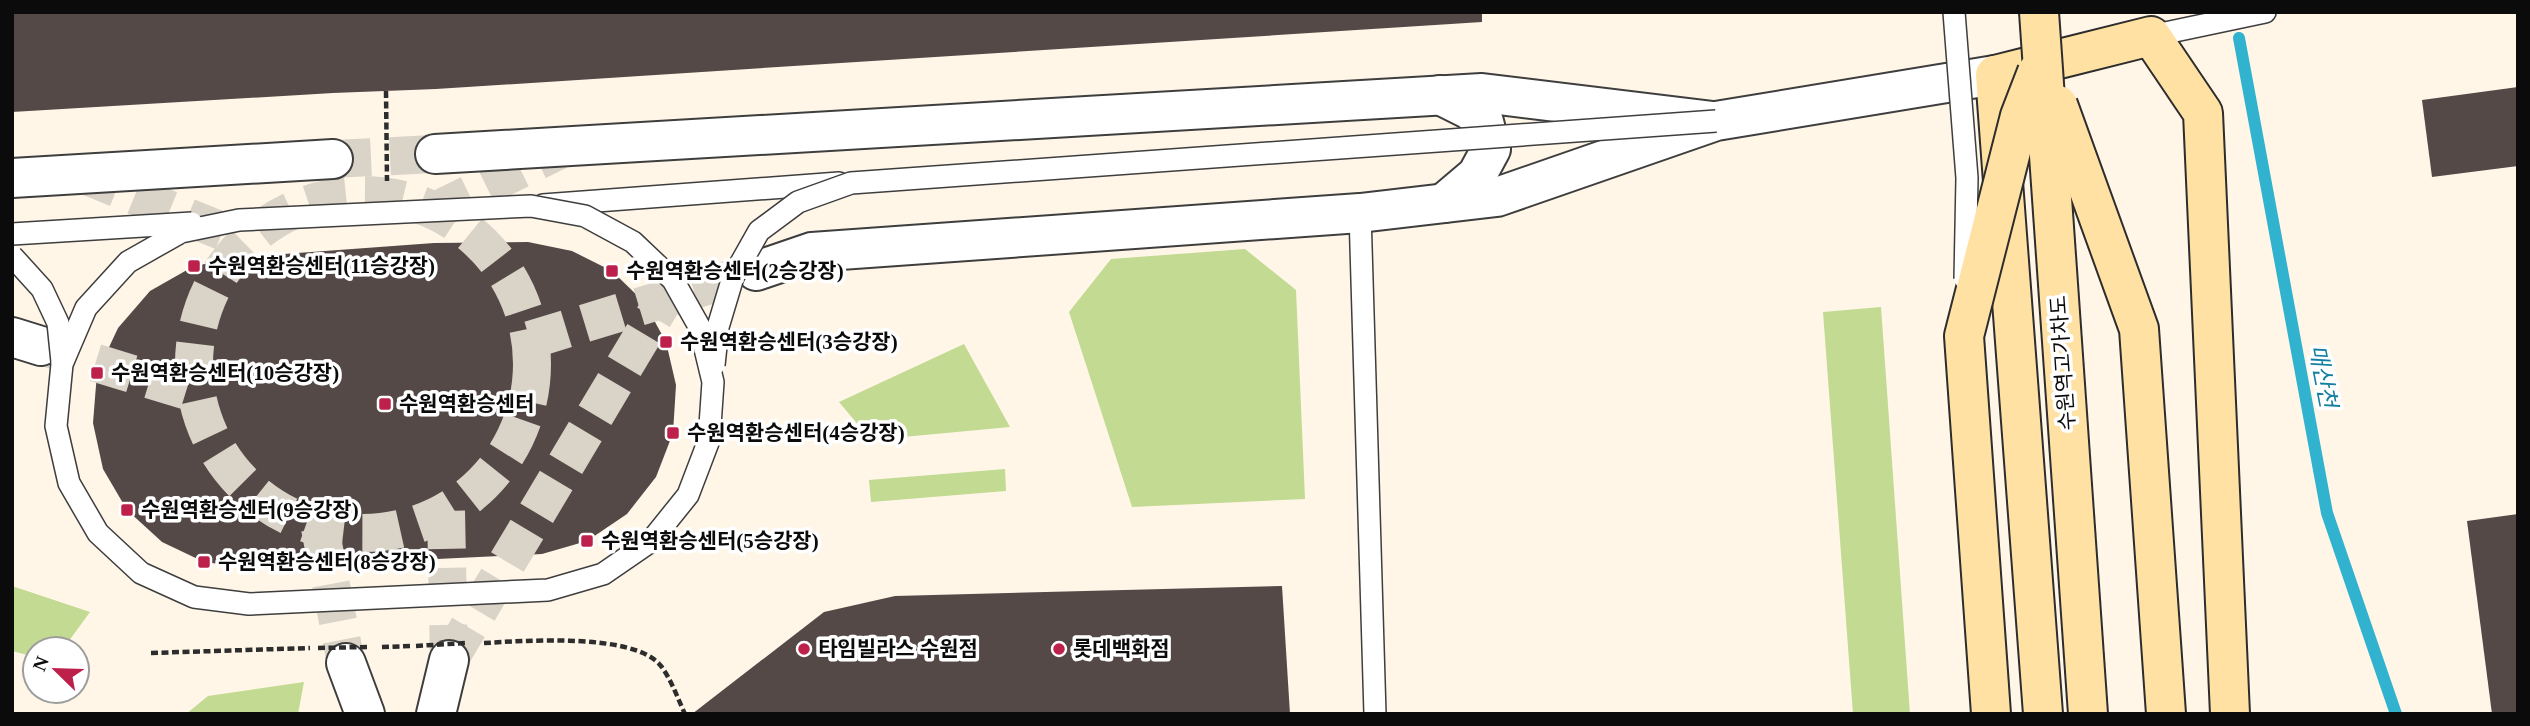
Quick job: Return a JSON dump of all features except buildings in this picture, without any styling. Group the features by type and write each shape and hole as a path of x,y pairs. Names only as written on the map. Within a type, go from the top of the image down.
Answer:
{"main road":[{"name":"수원역고가차도","path":"2039,12 2088,714"},
{"path":"2043,714 1995,75 2151,36 2203,113 2230,714"},
{"path":"1991,714 1964,336 2020,116 2042,60"},
{"path":"2042,60 2139,329 2166,714"}],"street":[{"path":"756,271 811,252 1360,213 1497,197 1716,121 1995,75"},
{"path":"435,154 1482,93 1716,121"},
{"path":"1440,95 1470,110 1484,121 1491,149 1477,175 1444,203"},
{"path":"12,178 333,159"},
{"path":"433,653 436,714"},
{"path":"357,655 365,714"}],"lane":[{"path":"1954,12 1967,178 1964,336"},
{"path":"2151,36 2265,12"},
{"path":"12,234 531,206 1716,121"},
{"path":"38,349 69,483 98,533 141,573 194,597 249,604 548,590 603,574 651,541 688,495 709,440 718,327 733,277 759,231 798,202 851,183"},
{"path":"531,206 584,216 609,229 633,242 673,280 700,328 713,382"},
{"path":"1360,213 1375,714"},
{"path":"38,349 86,308 128,262 181,232 239,220"},
{"path":"12,256 42,289 58,323 38,349"}],"path":[{"path":"386,91 387,213"},
{"path":"433,653 555,640 614,645 640,652 660,665 685,714"},
{"path":"151,653 357,655"}],"green space":[{"path":"1245,249 1296,290 1305,499 1132,507 1069,312 1111,259"},
{"path":"1881,307 1910,714 1853,714 1823,312"},
{"path":"964,344 1010,427 871,440 839,402"},
{"path":"1005,469 1006,491 871,502 869,480"},
{"path":"12,586 90,612 73,635 21,635 21,653 12,651"},
{"path":"304,682 298,714 186,714 208,696"}],"waterway":[{"name":"매산천","path":"2239,38 2327,513 2396,714"}],"tunnel":[{"path":"435,211 568,146"},
{"path":"333,159 435,154"},
{"path":"82,174 229,234"},
{"path":"363,195 396,198 428,208 457,224 482,245 503,270 519,299 529,331 532,364 529,397 519,429 503,458 482,483 457,504 428,520 396,530 363,533 330,530 298,520 269,504 244,483 223,458 207,429 197,397 194,364 197,331 207,299 223,270 244,245 269,224 298,208 330,198 363,195"},
{"path":"530,340 756,271"},
{"path":"449,660 665,298"},
{"path":"41,346 197,394"},
{"path":"446,511 449,660"},
{"path":"320,528 346,663"}],"place":[{"name":"수원역환승센터(11승강장)","path":"194,266"},
{"name":"수원역환승센터(2승강장)","path":"612,271"},
{"name":"수원역환승센터(3승강장)","path":"666,342"},
{"name":"수원역환승센터(10승강장)","path":"97,373"},
{"name":"수원역환승센터","path":"385,404"},
{"name":"수원역환승센터(4승강장)","path":"673,433"},
{"name":"수원역환승센터(9승강장)","path":"127,510"},
{"name":"수원역환승센터(5승강장)","path":"587,541"},
{"name":"수원역환승센터(8승강장)","path":"204,562"},
{"name":"타임빌라스 수원점","path":"804,649"},
{"name":"롯데백화점","path":"1059,649"}]}
